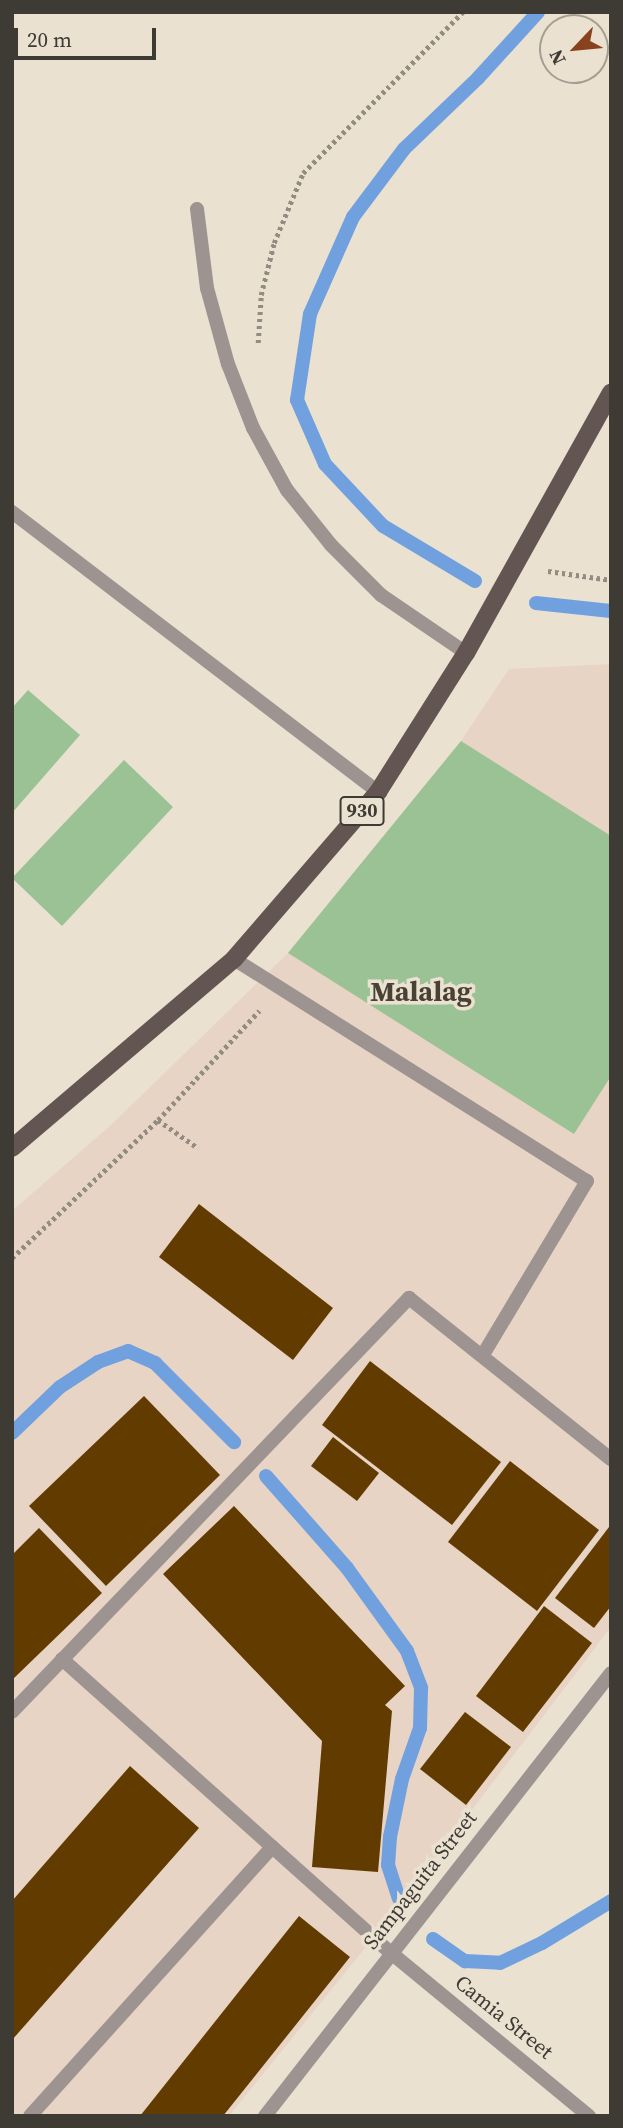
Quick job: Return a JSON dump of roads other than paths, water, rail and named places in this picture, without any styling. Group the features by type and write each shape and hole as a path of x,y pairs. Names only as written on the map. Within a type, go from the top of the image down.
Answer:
{"main road":[{"name":"930","path":"12,1148 234,959 378,792 466,653 611,393"}],"street":[{"path":"197,209 207,288 228,364 253,428 287,490 331,545 381,595 466,653"},
{"path":"12,512 378,792"},
{"path":"234,959 587,1181 483,1355"},
{"path":"12,1712 408,1298 611,1459"},
{"name":"Camia Street","path":"62,1659 390,1952 589,2116"},
{"name":"Sampaguita Street","path":"265,2116 390,1952 611,1673"},
{"path":"30,2116 272,1847"}],"waterway":[{"path":"475,581 383,526 325,464 297,400 310,314 353,217 404,149 478,78 538,12"},
{"path":"536,603 611,611"},
{"path":"12,1433 60,1387 98,1362 128,1351 155,1363 234,1442"},
{"path":"266,1476 347,1568 407,1651 421,1688 420,1728 402,1779 390,1837 388,1865 399,1898"},
{"path":"433,1939 465,1961 500,1963 542,1943 611,1901"}],"district":[{"name":"Malalag","path":"421,991"}]}
